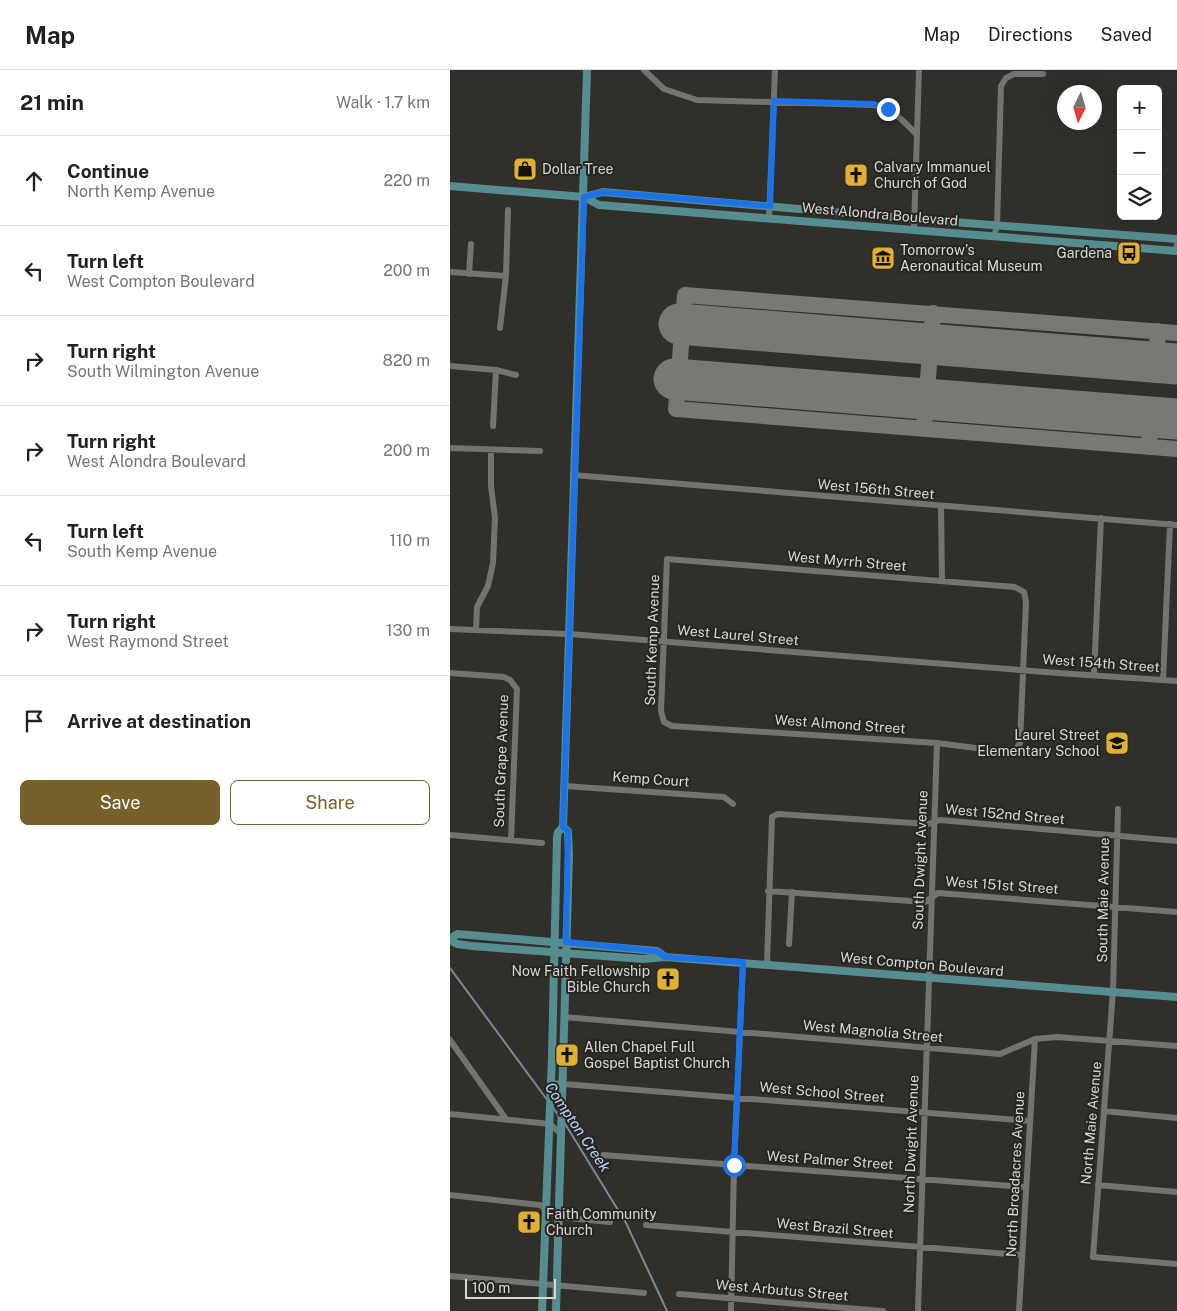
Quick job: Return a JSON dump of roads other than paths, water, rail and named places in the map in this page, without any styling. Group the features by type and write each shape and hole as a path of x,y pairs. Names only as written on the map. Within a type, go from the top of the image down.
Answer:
{"main road":[{"path":"542,1311 550,1124 557,838 563,827 587,70"},
{"name":"West Alondra Boulevard","path":"450,186 584,197 603,192 914,220 1177,239"},
{"name":"West Alondra Boulevard","path":"584,197 599,205 1177,251"},
{"path":"556,1311 569,855 568,831 563,827"},
{"name":"West Compton Boulevard","path":"665,957 657,951 566,942 457,934 450,939 457,944 465,945 642,959 665,957 743,962 928,978 1177,996"}],"street":[{"path":"644,70 664,89 680,96 697,100 874,104 888,109 901,118 916,134"},
{"path":"769,218 775,70"},
{"path":"914,229 919,70"},
{"path":"994,236 997,226 1001,86 1006,78 1014,74 1043,74"},
{"path":"500,328 506,276 508,210"},
{"path":"468,274 471,244"},
{"path":"1177,244 1177,251"},
{"path":"450,272 506,276"},
{"path":"450,366 496,370 516,375"},
{"path":"493,426 496,370"},
{"path":"450,448 540,451"},
{"path":"476,629 477,607 488,586 492,564 495,518 491,486 491,450"},
{"name":"West 156th Street","path":"574,475 941,507 1177,525"},
{"path":"941,507 942,581"},
{"path":"1094,675 1101,518"},
{"path":"1163,680 1170,524"},
{"name":"West Myrrh Street","path":"667,559 1015,587 1024,592 1026,602 1023,670"},
{"name":"South Kemp Avenue","path":"664,722 661,712 667,559"},
{"name":"West Laurel Street","path":"450,629 569,634 1023,670"},
{"name":"West 154th Street","path":"1023,670 1177,681"},
{"name":"West Almond Street","path":"664,722 672,726 937,743 1007,752 1015,751 1020,743 1023,670"},
{"name":"South Grape Avenue","path":"450,673 497,676 516,681 518,699 511,840"},
{"name":"South Dwight Avenue","path":"928,978 937,743"},
{"name":"Kemp Court","path":"564,786 724,797 733,804"},
{"name":"South Maie Avenue","path":"1113,991 1118,809"},
{"name":"West 152nd Street","path":"768,891 772,817 778,814 928,824 940,820 1177,841"},
{"path":"450,835 542,843"},
{"path":"767,964 768,891"},
{"name":"West 151st Street","path":"768,891 925,902 938,893 1177,912"},
{"path":"790,944 792,892"},
{"path":"731,1311 734,1165 743,962"},
{"name":"North Dwight Avenue","path":"918,1311 928,978"},
{"name":"North Maie Avenue","path":"1113,991 1093,1257 1177,1264"},
{"name":"West Magnolia Street","path":"564,1018 740,1031 1000,1054 1035,1039 1057,1037 1177,1046"},
{"name":"North Broadacres Avenue","path":"1019,1311 1035,1039"},
{"path":"450,1040 506,1119"},
{"name":"West School Street","path":"551,1085 562,1084 737,1097 1030,1121"},
{"path":"1104,1111 1177,1118"},
{"path":"450,1114 550,1124 560,1133"},
{"name":"West Palmer Street","path":"603,1155 1026,1187"},
{"path":"1098,1185 1177,1192"},
{"path":"450,1195 540,1205 558,1217 610,1222"},
{"name":"West Brazil Street","path":"646,1225 1022,1255"},
{"path":"450,1276 644,1293"},
{"name":"West Arbutus Street","path":"679,1294 883,1311"}],"waterway":[{"name":"Compton Creek","path":"450,968 548,1101"},
{"name":"Compton Creek","path":"552,1106 558,1115"},
{"name":"Compton Creek","path":"564,1122 626,1223 667,1311"}],"place":[{"name":"Dollar Tree","path":"525,169"},
{"name":"Calvary Immanuel Church of God","path":"856,175"},
{"name":"Gardena","path":"1129,253"},
{"name":"Tomorrow's Aeronautical Museum","path":"883,258"},
{"name":"Laurel Street Elementary School","path":"1117,743"},
{"name":"Now Faith Fellowship Bible Church","path":"668,979"},
{"name":"Allen Chapel Full Gospel Baptist Church","path":"567,1055"},
{"name":"Faith Community Church","path":"529,1222"}]}
